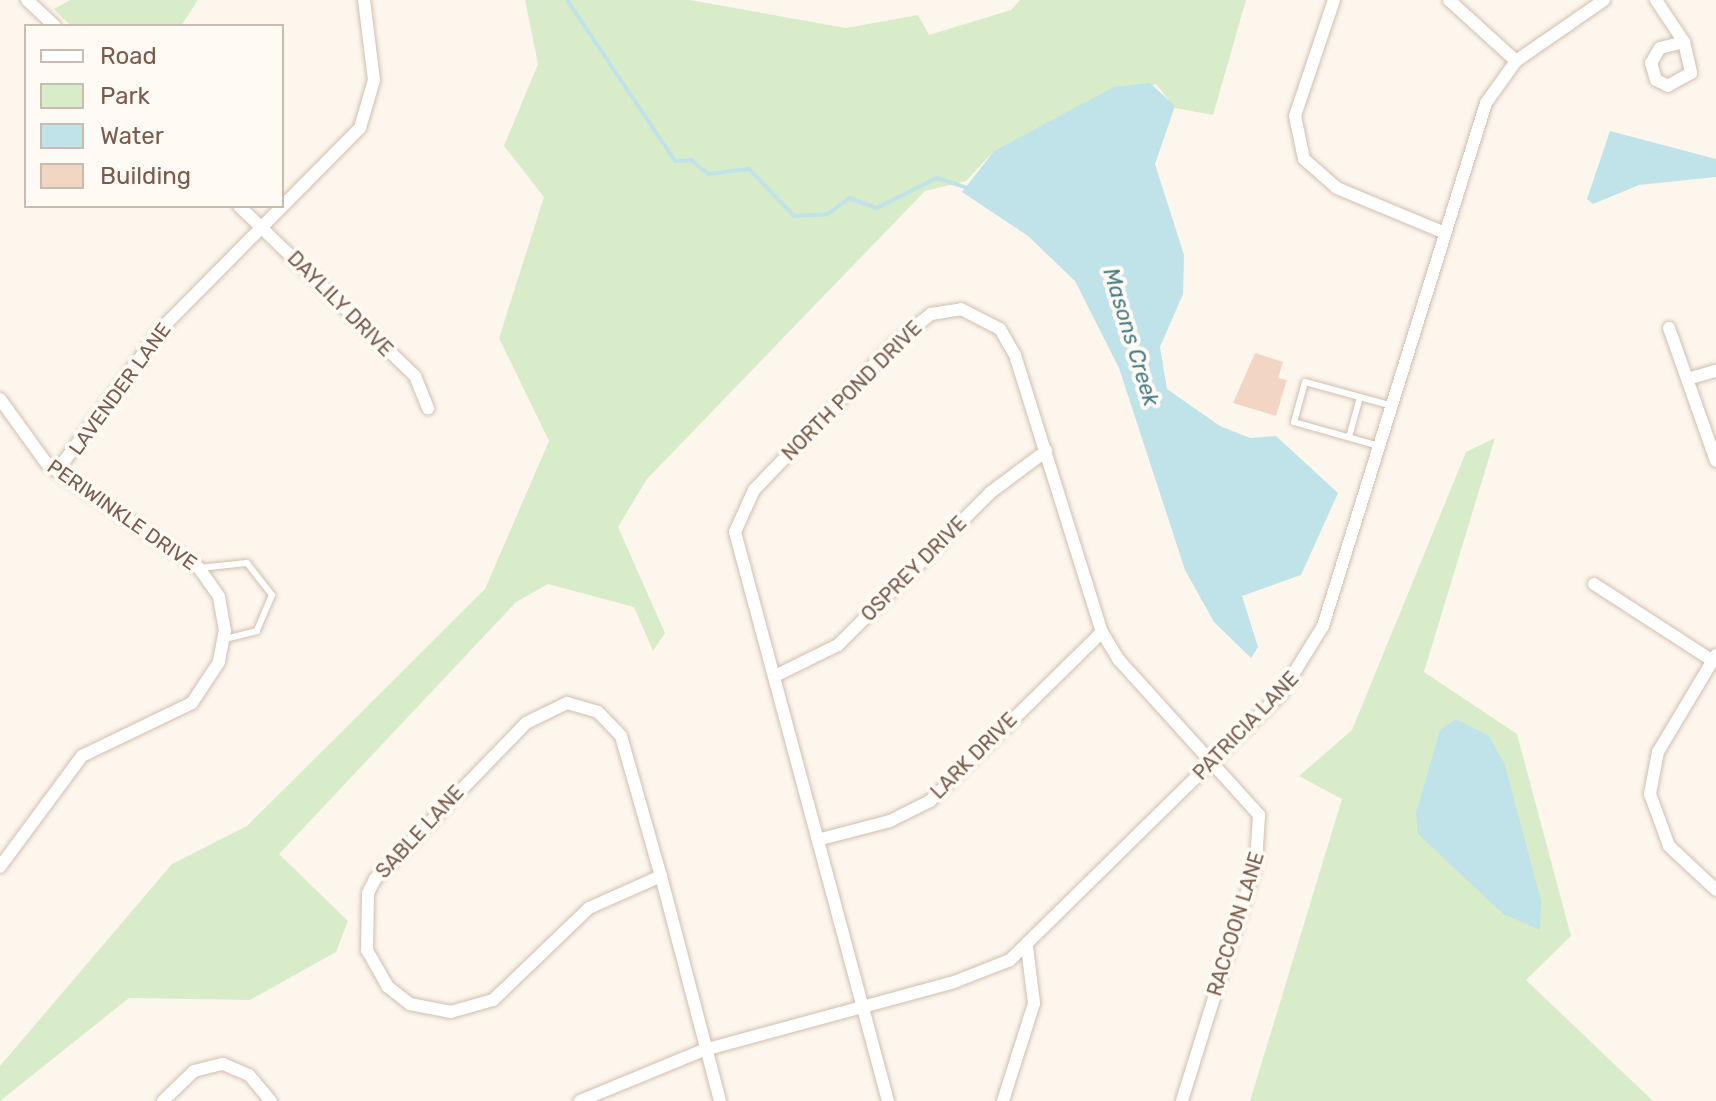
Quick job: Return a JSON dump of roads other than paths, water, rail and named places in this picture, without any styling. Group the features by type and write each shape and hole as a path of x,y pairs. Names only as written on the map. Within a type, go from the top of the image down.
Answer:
{"street":[{"path":"27,0 53,24"},
{"name":"LAVENDER LANE","path":"57,471 162,328 326,169 367,113 375,63 364,0"},
{"path":"1334,0 1295,116 1304,159 1337,188 1445,233"},
{"path":"1449,0 1516,61"},
{"name":"PATRICIA LANE","path":"580,1101 710,1048 973,977 1027,947 1294,679 1316,645 1381,446 1478,122 1516,61 1604,0"},
{"path":"1656,0 1684,42"},
{"name":"DAYLILY DRIVE","path":"241,208 415,376 428,409"},
{"name":"NORTH POND DRIVE","path":"862,1005 821,839 735,549 738,517 754,490 907,332 946,309 989,319 1015,355 1102,632 1139,686 1213,761"},
{"path":"1669,328 1691,378 1716,461"},
{"path":"1691,378 1716,371"},
{"name":"PERIWINKLE DRIVE","path":"0,399 20,434 57,471 199,568 219,597 225,639 212,677 192,703 82,756 0,867"},
{"name":"OSPREY DRIVE","path":"775,676 838,645 991,492 1046,451"},
{"path":"1594,584 1713,657 1658,752 1650,794 1669,846 1716,890"},
{"name":"LARK DRIVE","path":"821,839 890,821 930,801 1102,632"},
{"name":"SABLE LANE","path":"661,876 589,908 507,990 466,1010 410,1004 388,987 367,950 375,879 503,745 552,706 598,712 621,736 661,876 710,1048 720,1101"},
{"name":"RACCOON LANE","path":"1182,1101 1260,846 1259,815 1213,761"},
{"path":"1003,1101 1034,1003 1027,947"},
{"path":"862,1005 888,1101"},
{"path":"163,1101 194,1071 223,1064 249,1075 271,1101"}],"lane":[{"path":"1381,446 1294,422 1305,382 1393,406"},
{"path":"1349,437 1360,397"},
{"path":"199,568 247,563 272,595 257,631 225,639"}],"water":[{"path":"1150,83 1175,106 1155,164 1184,255 1183,294 1160,347 1167,389 1220,426 1250,438 1276,436 1338,493 1301,575 1242,596 1258,647 1251,658 1214,622 1185,570 1119,368 1075,281 1028,236 962,192 994,151 1114,87"},
{"path":"1610,131 1716,159 1716,177 1639,185 1593,204 1587,199"},
{"path":"1456,719 1489,736 1505,765 1541,901 1540,930 1503,914 1418,834 1416,813 1440,730"}],"waterway":[{"name":"Masons Creek","path":"567,0 675,161 691,160 708,174 749,169 794,216 828,214 849,198 877,208 937,178 967,188"}]}
